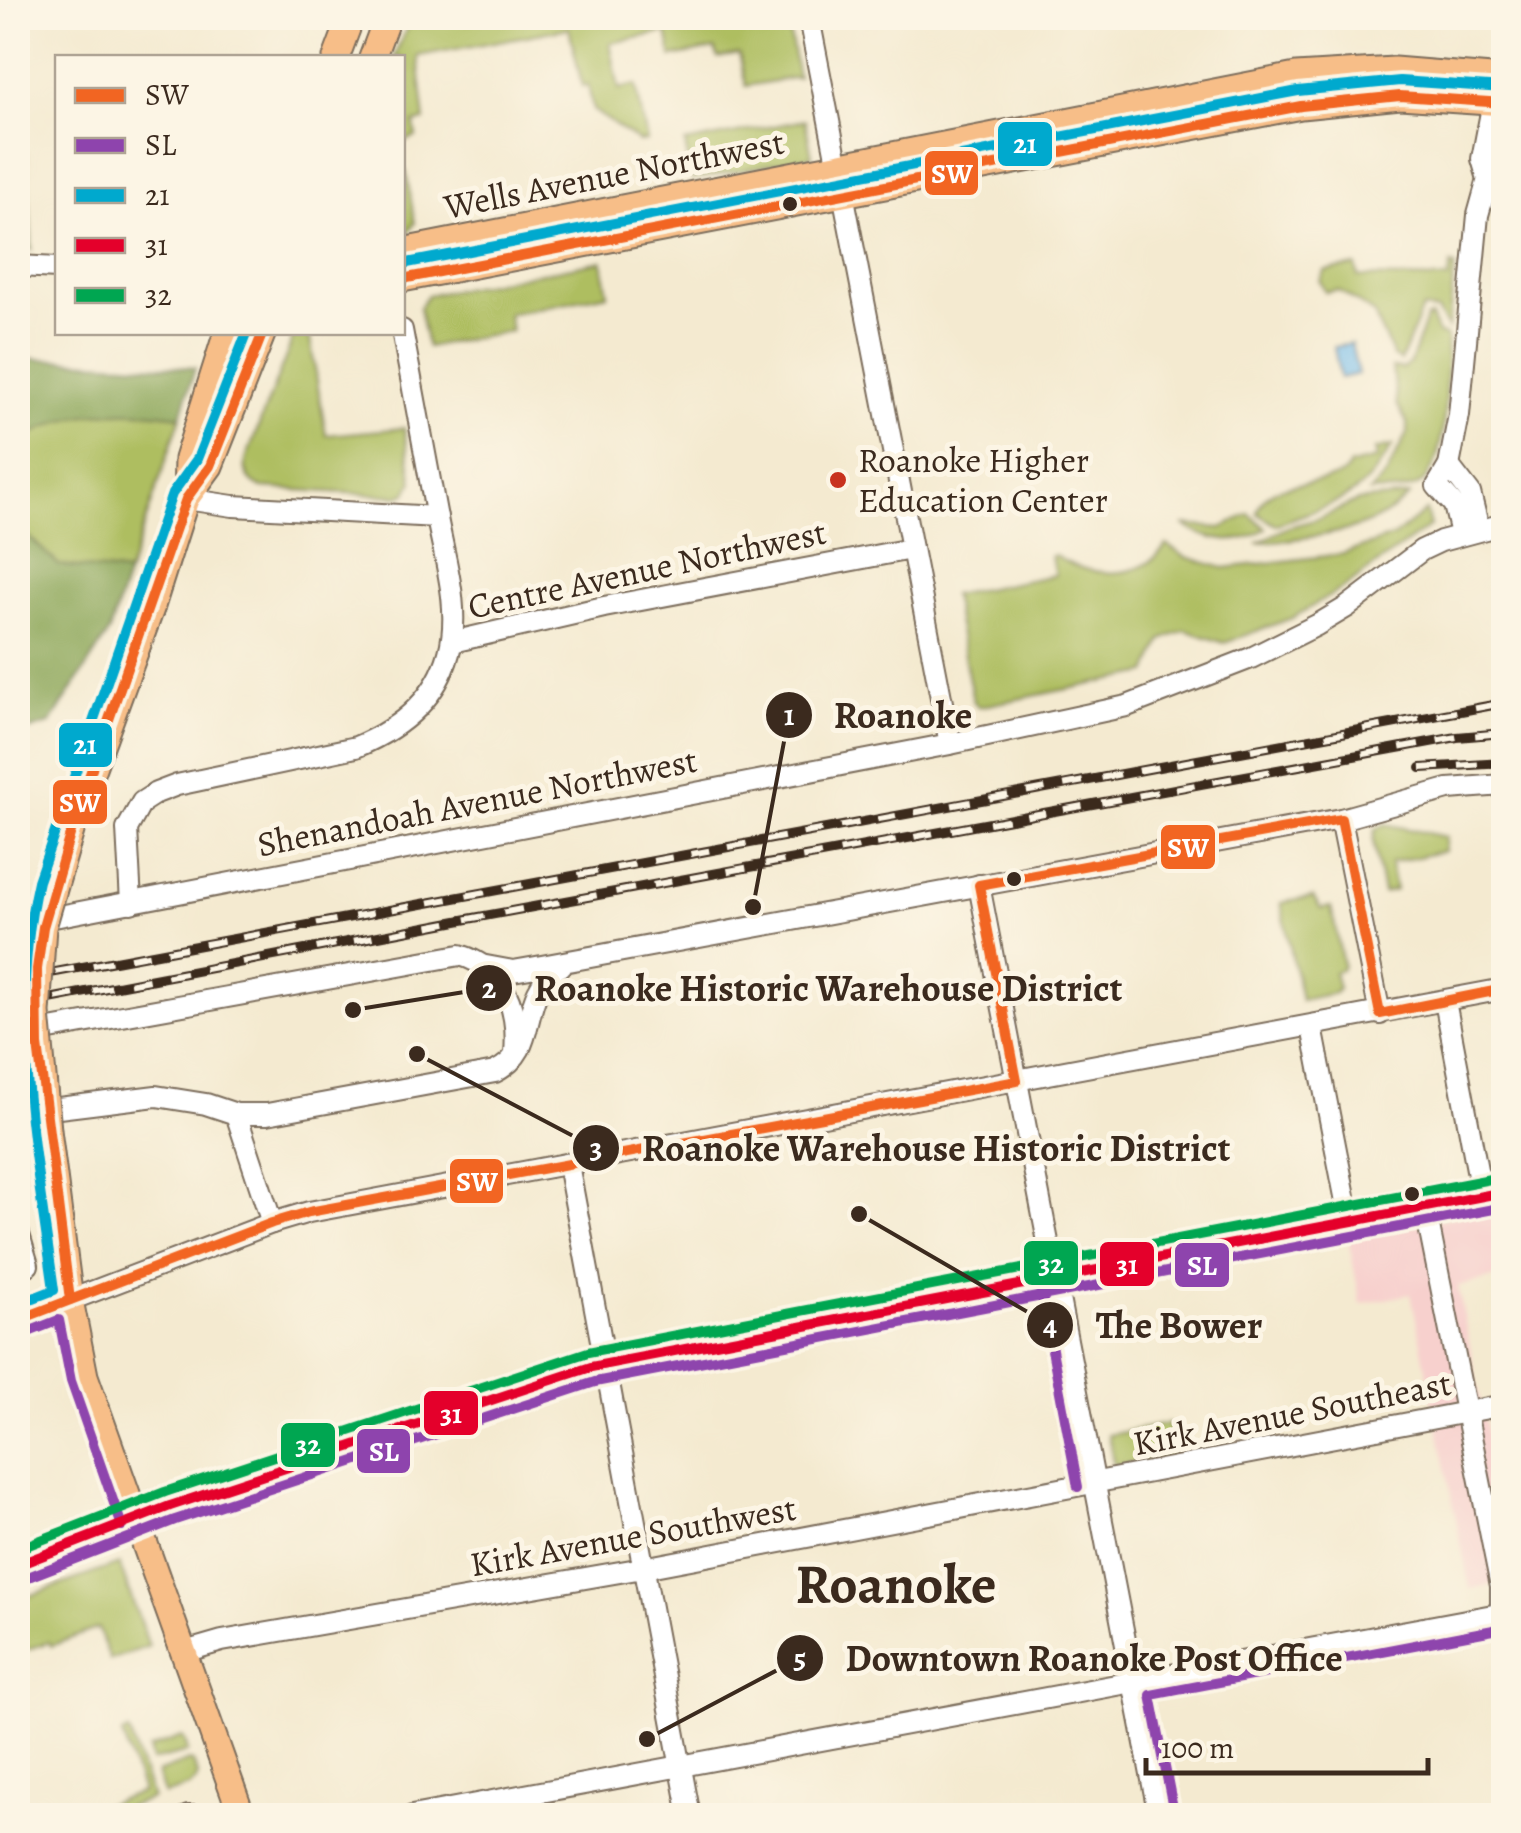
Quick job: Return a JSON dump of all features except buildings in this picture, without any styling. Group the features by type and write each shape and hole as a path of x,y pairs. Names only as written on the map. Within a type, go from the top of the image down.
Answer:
{"main road":[{"path":"337,55 351,18"},
{"path":"373,55 388,18"},
{"name":"Wells Avenue Northwest","path":"405,250 1296,76 1394,70 1501,94"},
{"name":"Wells Avenue Northwest","path":"405,278 1336,100 1501,94"},
{"path":"226,335 188,459 186,499 152,606 70,831 43,926 36,1013 70,1300 85,1376 242,1816"},
{"path":"186,499 210,466 262,335"},
{"path":"18,1565 170,1506 567,1373 1493,1194"}],"street":[{"path":"810,18 950,744"},
{"path":"1488,179 1482,159 1501,94"},
{"path":"1470,532 1437,486 1449,466 1459,415 1472,253 1488,179 1504,150"},
{"path":"18,266 55,268"},
{"path":"403,335 452,595 452,642"},
{"path":"1449,466 1470,493 1470,532"},
{"path":"186,499 233,506 437,518"},
{"name":"Shenandoah Avenue Northwest","path":"18,924 1087,716 1167,692 1250,658 1347,607 1422,550 1504,524"},
{"name":"Centre Avenue Northwest","path":"130,903 127,829 142,802 177,785 356,747 380,737 403,723 430,694 452,642 604,607 912,548"},
{"path":"486,966 514,971 1340,819 1448,789 1504,784"},
{"path":"1340,819 1380,1014"},
{"path":"979,885 1159,1816"},
{"path":"18,1039 50,1029 460,955 479,960 501,980 508,993 516,1035 515,1055"},
{"path":"18,1112 156,1096 206,1104 236,1114 267,1114 495,1072 524,1041 533,996 547,975 567,961"},
{"path":"18,1320 272,1222 309,1212 1504,989"},
{"path":"1444,1001 1493,1194"},
{"path":"1312,1027 1350,1222"},
{"path":"236,1114 272,1222"},
{"path":"568,1164 690,1816"},
{"path":"412,1816 1502,1613 1501,1586 1425,1207"},
{"path":"18,1230 28,1264"},
{"name":"Kirk Avenue Southeast","path":"1093,1484 1504,1405"},
{"name":"Kirk Avenue Southwest","path":"184,1652 222,1641 1093,1484"},
{"path":"188,1816 208,1816"}],"shaded area":[{"path":"1503,1207 1503,1276 1458,1286 1503,1514 1503,1582 1470,1589 1411,1294 1361,1304 1348,1239"}],"green space":[{"path":"411,18 787,18 798,77 746,86 739,54 718,58 715,49 672,57 667,32 610,43 619,89 636,85 647,141 639,142 593,110 588,85 582,86 569,28 418,56 425,121 414,123 416,137 405,141 405,55 395,55"},
{"path":"805,120 812,156 692,180 685,143"},
{"path":"26,153 32,250 18,249 18,154"},
{"path":"405,171 415,223 405,234"},
{"path":"602,261 608,294 508,314 511,331 427,347 419,308 427,295"},
{"path":"1451,265 1455,266 1448,329 1437,311 1422,309 1400,361 1393,357 1375,314 1338,290 1325,292 1320,281 1325,271 1356,266 1358,277 1448,279"},
{"path":"1431,317 1437,333 1447,337 1444,418 1436,460 1417,486 1370,492 1387,474 1407,433 1407,423 1397,404 1392,368 1402,369 1410,363 1426,319"},
{"path":"294,335 309,335 326,435 404,428 413,482 407,493 398,496 262,488 246,471 247,456"},
{"path":"18,358 195,368 181,416 96,413 56,423 18,443"},
{"path":"140,410 181,416 128,573 59,565 18,527 18,443 46,427 76,417"},
{"path":"1392,446 1368,480 1343,499 1276,525 1257,513 1263,500 1274,492 1330,479 1350,465 1377,459 1375,450"},
{"path":"1409,496 1393,510 1357,527 1257,543 1357,501"},
{"path":"1426,511 1430,526 1345,587 1292,618 1224,643 1185,630 1162,640 1148,673 978,707 973,701 952,595 1055,575 1051,556 1054,555 1082,568 1113,572 1143,566 1166,545 1186,557 1224,568 1343,554 1393,537"},
{"path":"1249,514 1266,528 1236,540 1203,535 1183,525 1221,528"},
{"path":"18,527 59,565 128,573 109,632 50,724 18,734"},
{"path":"1385,824 1446,837 1444,851 1390,863 1395,890 1383,893 1373,841 1375,830"},
{"path":"1313,897 1321,909 1331,907 1343,965 1334,972 1338,989 1334,993 1301,1000 1281,903"},
{"path":"1168,1424 1173,1455 1114,1466 1108,1435"},
{"path":"119,1564 149,1646 110,1660 98,1628 51,1646 49,1642 26,1650 18,1628 18,1600"},
{"path":"129,1732 152,1798 104,1815 78,1815 142,1792 122,1734"},
{"path":"182,1737 188,1752 152,1761 149,1749"},
{"path":"189,1761 198,1775 196,1781 164,1795 157,1773"}],"water":[{"path":"1351,344 1358,374 1340,378 1334,347"}],"railway":[{"path":"18,979 1504,703"},
{"path":"18,1005 1457,737 1504,733"},
{"path":"1421,768 1504,763"}],"transit line":[{"name":"21","path":"405,263 1298,91 1400,81 1504,88"},
{"name":"SW","path":"405,278 1301,106 1400,96 1504,103"},
{"name":"21","path":"18,1304 54,1290 33,1137 25,1034 29,932 38,881 172,494 197,459 246,335"},
{"name":"SW","path":"70,1300 38,1045 37,969 43,927 76,814 186,499 210,466 262,335"},
{"name":"SW","path":"18,1320 309,1212 1017,1081 979,885 1341,819 1380,1014 1504,989"},
{"name":"32","path":"18,1549 165,1492 588,1352 1501,1177"},
{"name":"31","path":"18,1565 170,1506 591,1367 1504,1192"},
{"name":"SL","path":"23,1579 175,1520 595,1382 1504,1207"},
{"name":"SL","path":"1039,1281 1078,1487"},
{"name":"SL","path":"23,1334 59,1320 71,1381 122,1526"},
{"name":"SL","path":"1174,1813 1151,1695 1504,1628"}],"place":[{"name":"Roanoke Higher Education Center","path":"838,480"},
{"name":"Roanoke","path":"753,907"},
{"name":"Roanoke Historic Warehouse District","path":"353,1010"},
{"name":"Roanoke Warehouse Historic District","path":"417,1054"},
{"name":"The Bower","path":"859,1214"},
{"name":"Downtown Roanoke Post Office","path":"647,1739"}],"district":[{"name":"Roanoke","path":"896,1584"}]}
